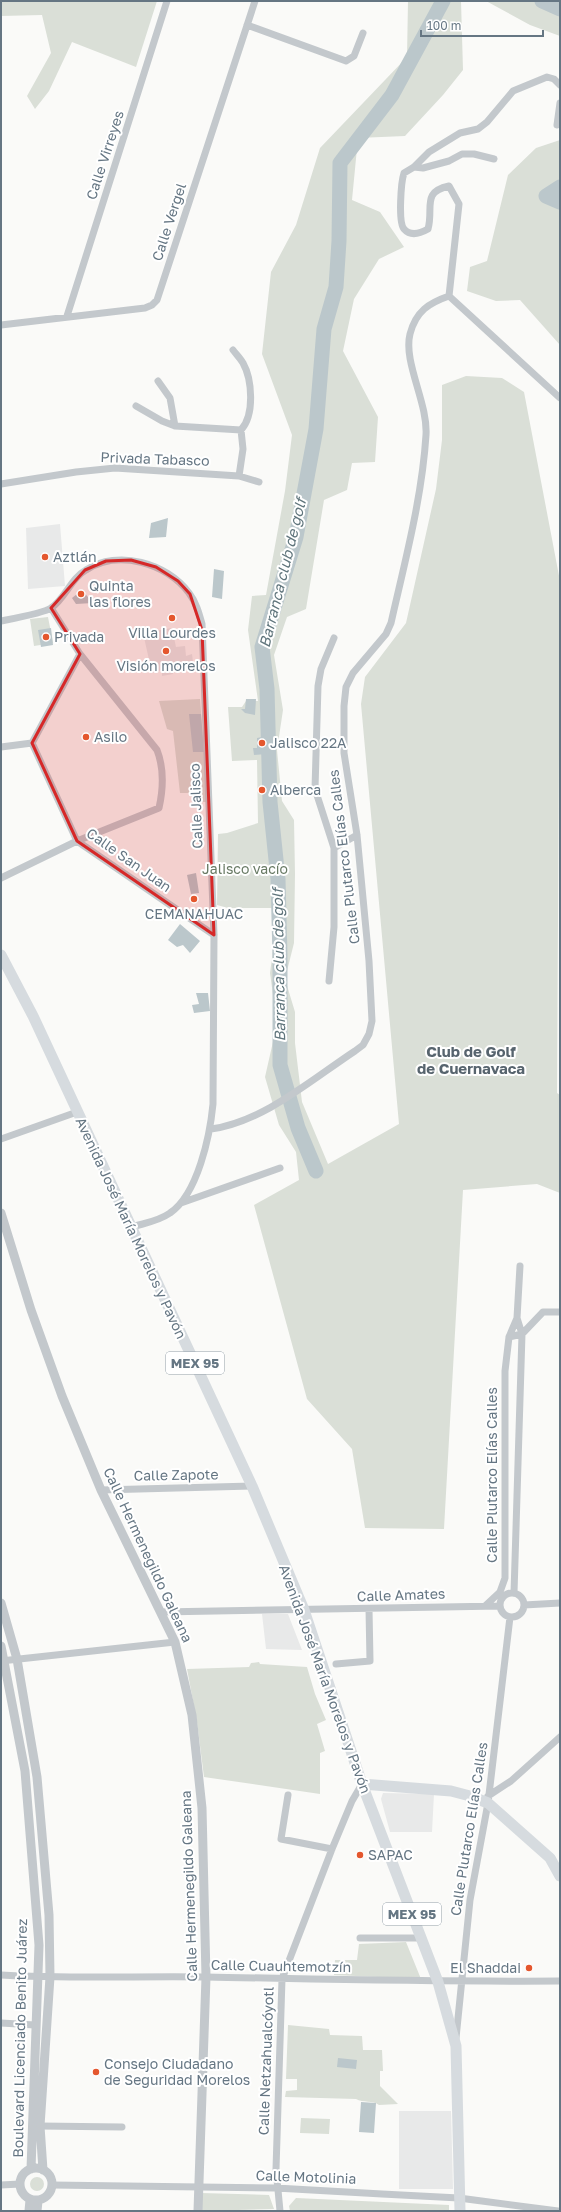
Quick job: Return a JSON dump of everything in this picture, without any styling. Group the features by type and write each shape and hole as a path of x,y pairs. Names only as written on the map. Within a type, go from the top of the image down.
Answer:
{"main road":[{"name":"Avenida José María Morelos y Pavón","path":"1,955 132,1227 252,1486 304,1610 362,1784 438,1982 456,2046 460,2211"},
{"path":"362,1784 451,1791 488,1800 550,1858 560,1876"}],"street":[{"name":"Calle Virreyes","path":"68,316 167,1"},
{"name":"Calle Vergel","path":"1,325 145,308 152,305 157,300 255,1"},
{"path":"247,25 346,61 354,56 363,33"},
{"path":"560,85 554,79 547,77 512,91 487,122 478,129 460,133 429,152 414,167 404,173 401,182 402,222 404,229 411,233 420,234 428,230 430,222 431,197 437,189 449,186 459,204 449,296 560,398"},
{"path":"557,125 560,103"},
{"path":"414,167 423,168 449,161 462,154 474,154 494,159"},
{"name":"Calle Plutarco Elías Calles","path":"211,1129 229,1126 264,1112 363,1045 369,1034 372,1021 369,961 357,835 344,753 344,706 346,687 353,672 386,634 391,623 418,498 426,434 425,413 409,353 410,336 414,321 430,302 449,296"},
{"path":"233,350 243,363 248,377 249,414 245,425 241,430 243,449 239,476"},
{"path":"158,381 170,398 175,426"},
{"path":"136,406 162,421 175,426 241,430"},
{"name":"Privada Tabasco","path":"1,484 76,472 115,468 239,476 260,482"},
{"name":"Calle Jalisco","path":"51,608 85,570 106,561 131,560 156,567 178,581 190,594 202,624 214,935 213,1104 211,1129 205,1153 181,1203 170,1213 158,1220 132,1227"},
{"path":"1,620 51,608 80,654 157,750 161,761 162,795 159,808 77,841 1,878"},
{"path":"329,981 334,927 334,848 315,789 318,686 320,669 334,638"},
{"path":"1,747 32,743 80,654"},
{"name":"Calle San Juan","path":"32,743 77,841 214,935"},
{"path":"334,848 357,835"},
{"path":"1,1139 77,1112"},
{"path":"181,1203 280,1168"},
{"name":"Calle Hermenegildo Galeana","path":"1,1213 31,1310 59,1389 101,1490 175,1642 192,1715 202,1808 206,1977 198,2211"},
{"name":"Calle Plutarco Elías Calles","path":"485,1606 500,1592 505,1578 505,1371 509,1337 517,1318 520,1266"},
{"path":"509,1337 522,1334 543,1312 560,1312"},
{"name":"Calle Plutarco Elías Calles","path":"514,1594 522,1334 517,1318"},
{"name":"Calle Zapote","path":"101,1490 252,1486"},
{"path":"514,1594 521,1597 524,1605 522,1611 517,1616 510,1617 501,1611 500,1606 504,1596 514,1594"},
{"name":"Boulevard Licenciado Benito Juárez","path":"1,1603 17,1659 37,1777 49,1914 50,1977 40,2126 43,2170"},
{"path":"524,1605 560,1603"},
{"name":"Calle Amates","path":"161,1612 500,1606"},
{"path":"336,1664 370,1661 369,1609"},
{"name":"Calle Plutarco Elías Calles","path":"456,2046 470,1900 488,1800 510,1617"},
{"path":"3,1661 175,1642"},
{"name":"Boulevard Licenciado Benito Juárez","path":"1,1646 25,1771 38,1915 38,1977 35,2025 31,2169"},
{"path":"488,1800 560,1737"},
{"name":"Calle Netzahualcóyotl","path":"280,2211 276,2188 282,1980 332,1849 352,1801 362,1784"},
{"path":"288,1795 281,1839 332,1849"},
{"path":"360,1938 422,1938"},
{"name":"Calle Cuauhtemotzín","path":"1,1975 38,1977 206,1977 282,1980 438,1982 560,1981"},
{"path":"1,2023 35,2025"},
{"path":"40,2126 122,2127"},
{"path":"29,2211 34,2200 49,2194 52,2185 50,2176 43,2170 31,2169 23,2175 20,2184 22,2194 34,2200 37,2211"},
{"path":"1,2185 20,2184"},
{"name":"Calle Motolinia","path":"52,2185 276,2188 459,2198 558,2211"}],"highlighted area":[{"path":"131,560 156,567 178,581 190,594 202,630 214,935 77,841 32,743 80,654 51,608 85,570 106,561"}],"shaded area":[{"path":"168,518 166,537 149,538 151,523"},
{"name":"Aztlán","path":"60,524 65,586 28,589 26,528"},
{"path":"214,569 224,571 222,599 212,597"},
{"name":"Quinta las flores","path":"82,590 93,603 76,604 72,598"},
{"name":"Privada","path":"51,628 53,645 41,647 38,630"},
{"name":"Visión morelos","path":"172,628 176,647 185,646 186,656 192,654 193,662 172,666 173,674 162,676 162,670 152,673 143,633"},
{"path":"246,699 256,699 255,715 245,713 241,709 245,709"},
{"path":"189,714 201,714 204,752 193,752"},
{"name":"Jalisco 22A","path":"267,736 267,754 254,755 253,748 257,748 257,738"},
{"name":"CEMANAHUAC","path":"196,873 199,893 191,894 187,875"},
{"path":"180,924 200,941 190,953 183,945 177,947 168,940"},
{"path":"196,993 208,993 210,1011 194,1013 192,1005 199,1004"},
{"path":"262,1614 288,1614 302,1650 266,1649"},
{"path":"383,1793 434,1794 432,1832 390,1832 381,1799"},
{"path":"338,2058 357,2060 356,2069 337,2067"},
{"path":"361,2102 376,2103 374,2133 359,2132"},
{"path":"399,2111 451,2111 453,2189 399,2189"}],"green space":[{"path":"1,1 157,1 136,67 72,42 49,91 35,109 27,96 51,53 42,15 1,16"},
{"name":"Jalisco vacío","path":"408,1 461,1 463,70 443,95 405,136 358,138 352,200 380,212 404,247 379,259 354,299 343,351 378,417 375,462 352,463 347,490 324,500 306,609 287,617 274,655 283,710 277,750 282,801 294,820 294,943 285,979 295,1012 295,1043 302,1102 328,1164 399,1124 361,704 365,677 406,623 436,489 442,440 442,385 466,376 502,378 524,392 560,581 557,1093 560,1095 560,1193 537,1184 463,1190 444,1529 365,1528 352,1449 307,1399 254,1205 299,1180 296,1152 279,1125 265,1077 277,1024 270,973 278,912 273,908 228,908 217,905 218,834 227,833 258,823 257,760 232,761 228,707 242,707 246,701 258,701 248,630 252,596 266,595 285,491 292,435 262,354 271,272 296,225 320,148 407,57"},
{"path":"486,1 560,1 560,36 530,25"},
{"path":"560,140 560,345 520,300 496,301 467,291 470,267 487,261 508,175 536,148"},
{"path":"48,617 53,643 34,646 30,619"},
{"path":"200,699 208,802 192,802 192,793 180,793 173,731 167,729 159,701"},
{"path":"259,1662 260,1664 307,1667 315,1694 326,1720 317,1724 325,1751 320,1753 320,1794 204,1777 197,1722 187,1669 249,1667 251,1663"},
{"path":"406,1942 421,1979 334,1975 335,1960 357,1960 359,1944"},
{"path":"288,2025 329,2029 330,2035 362,2036 363,2050 382,2050 383,2071 380,2071 380,2086 398,2104 379,2105 377,2103 356,2099 285,2097 286,2091 297,2090 297,2079 286,2079"},
{"path":"301,2118 330,2119 329,2134 300,2133"},
{"path":"34,2177 40,2177 44,2181 44,2187 40,2191 34,2191 30,2187 30,2181"},
{"path":"201,2193 269,2195 274,2209 200,2211"},
{"path":"296,2198 449,2205 449,2211 290,2211 289,2206"}],"waterway":[{"name":"Barranca club de golf","path":"316,1171 298,1128 280,1065 278,879 270,802 267,689 262,647 296,537 316,429 324,329 336,287 339,241 340,163 392,95 443,1"},
{"path":"542,1 560,9"},
{"path":"560,187 546,196 560,202"}],"place":[{"name":"Aztlán","path":"45,557"},
{"name":"Quinta las flores","path":"81,594"},
{"name":"Villa Lourdes","path":"172,618"},
{"name":"Privada","path":"46,637"},
{"name":"Visión morelos","path":"166,651"},
{"name":"Asilo","path":"86,737"},
{"name":"Jalisco 22A","path":"262,743"},
{"name":"Alberca","path":"262,790"},
{"name":"CEMANAHUAC","path":"194,899"},
{"name":"SAPAC","path":"360,1855"},
{"name":"El Shaddai","path":"529,1968"},
{"name":"Consejo Ciudadano de Seguridad Morelos","path":"96,2072"}],"district":[{"name":"Club de Golf de Cuernavaca","path":"471,1060"}]}
